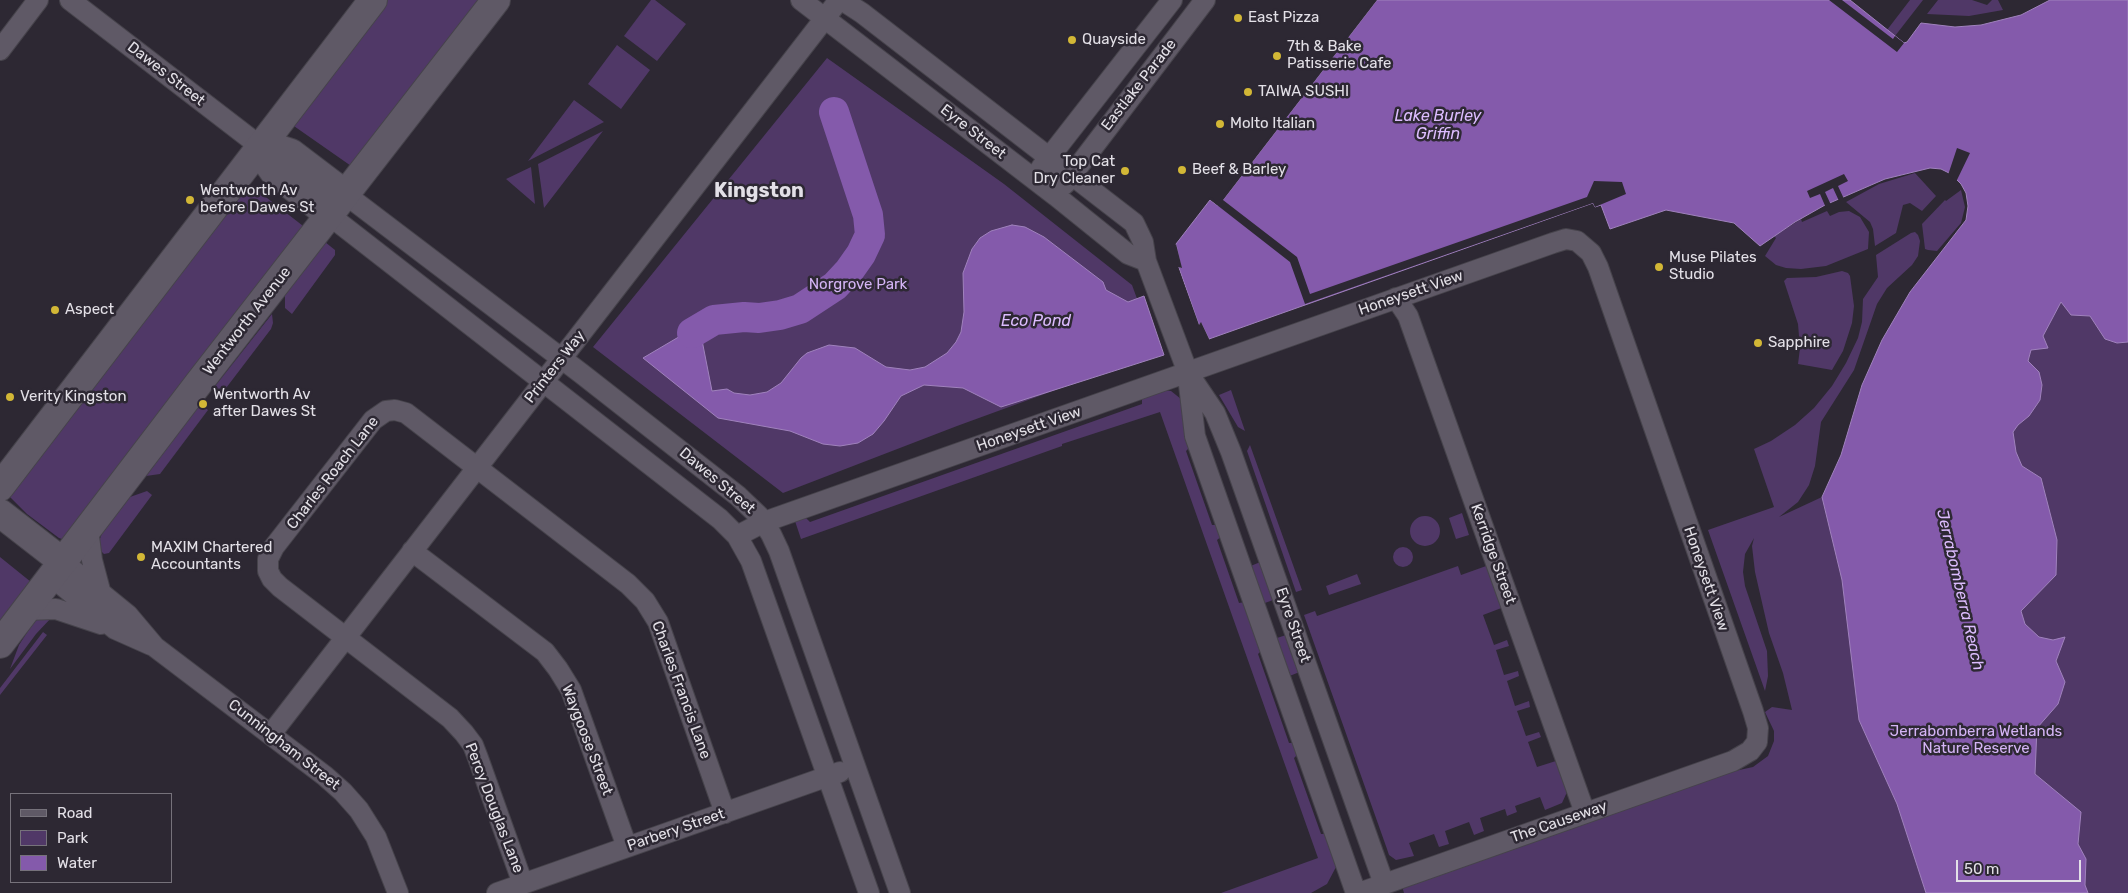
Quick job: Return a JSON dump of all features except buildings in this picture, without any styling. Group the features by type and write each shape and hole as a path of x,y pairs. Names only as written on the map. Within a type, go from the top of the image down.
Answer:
{"main road":[{"path":"0,487 11,462 261,147 373,0"},
{"name":"Wentworth Avenue","path":"0,644 496,0"},
{"path":"261,147 291,153 345,194"},
{"path":"261,147 267,162 274,172 329,215"},
{"name":"Cunningham Street","path":"0,513 57,569"},
{"name":"Cunningham Street","path":"0,536 57,569"}],"street":[{"path":"0,50 38,0"},
{"name":"Dawes Street","path":"70,0 261,147"},
{"name":"Eyre Street","path":"801,0 1033,178 1128,254 1146,261"},
{"name":"Eyre Street","path":"840,0 862,13 1134,223 1143,242 1146,261 1188,372 1195,436 1358,893"},
{"name":"Printers Way","path":"271,734 840,0"},
{"name":"Eastlake Parade","path":"1033,178 1172,0"},
{"name":"Eastlake Parade","path":"1056,196 1205,0"},
{"name":"Dawes Street","path":"345,194 562,358 738,496 764,522 777,546 900,893"},
{"name":"Dawes Street","path":"329,215 720,519 737,536 751,561 869,893"},
{"path":"386,260 403,237"},
{"name":"Honeysett View","path":"737,536 764,522 1562,239 1577,241 1591,253 1598,267 1753,711 1759,732 1755,746"},
{"name":"Kerridge Street","path":"1396,298 1408,316 1585,813"},
{"name":"Eyre Street","path":"1188,372 1215,413 1232,452 1384,884"},
{"name":"Charles Roach Lane","path":"346,639 272,579 268,571 268,559 279,540 373,420 386,411 397,410 406,414 477,469"},
{"name":"Charles Francis Lane","path":"477,469 628,584 648,605 658,622 725,812"},
{"path":"88,529 92,560 101,594"},
{"name":"Waygoose Street","path":"412,551 545,652 558,669 571,690 627,847"},
{"name":"Cunningham Street","path":"57,569 101,594 128,615 156,646 325,776 359,810 380,843 398,893"},
{"name":"Cunningham Street","path":"57,569 115,629"},
{"name":"Cunningham Street","path":"25,610 49,608 59,610 115,629 156,646"},
{"name":"Percy Douglas Lane","path":"346,639 450,718 468,737 478,758 523,884"},
{"name":"The Causeway","path":"1358,893 1733,761 1748,753 1755,746"},
{"name":"Parbery Street","path":"498,893 855,767"}],"green space":[{"path":"386,0 484,0 354,168 291,124"},
{"path":"651,0 655,0 686,24 657,61 624,36"},
{"path":"1910,0 1923,0 1895,36 1887,30"},
{"path":"1938,0 1972,0 1987,5 1992,0 1998,0 2003,10 1969,16 1927,14"},
{"name":"Jerrabomberra Wetlands Nature Reserve","path":"2128,0 2128,893 1404,893 1402,886 1721,774 1753,767 1768,756 1774,741 1774,731 1765,712 1772,707 1792,710 1783,673 1769,633 1755,572 1752,546 1754,538 1745,554 1743,572 1745,586 1767,651 1768,676 1765,691 1708,530 1774,507 1754,449 1771,441 1795,425 1814,408 1832,386 1858,338 1862,322 1863,299 1878,277 1876,255 1915,232 1920,241 1918,256 1912,265 1887,288 1877,304 1854,370 1821,422 1815,466 1809,485 1798,502 1779,517 1822,497 1833,486"},
{"path":"617,45 650,70 621,109 588,84"},
{"name":"Norgrove Park","path":"827,58 1004,184 1132,285 1157,353 957,426 783,493 593,347"},
{"path":"574,100 604,122 528,161"},
{"path":"603,131 544,208 538,164"},
{"path":"531,167 535,204 506,179"},
{"path":"1915,173 1936,196 1922,211 1910,203 1903,205 1896,233 1875,246 1873,229 1870,222 1846,202 1879,184"},
{"path":"249,184 307,229 65,540 59,538 27,514 9,496"},
{"path":"1961,190 1965,207 1961,223 1937,251 1925,249 1922,224 1945,200"},
{"path":"1827,211 1830,216 1839,212 1849,211 1860,217 1869,232 1868,249 1826,266 1801,269 1776,265 1765,256 1776,238 1774,236 1801,219 1802,222"},
{"path":"325,242 335,250 335,255 292,314 285,308 285,294"},
{"path":"1842,271 1850,276 1854,306 1852,323 1843,351 1832,370 1798,364 1800,348 1798,324 1784,281 1787,278 1816,277"},
{"path":"272,314 273,323 271,329 220,396 212,390"},
{"path":"1162,390 1171,391 1181,399 1190,447 1186,451 1212,525 1218,525 1222,536 1217,540 1239,603 1245,602 1262,650 1258,654 1289,743 1295,743 1299,753 1294,758 1321,834 1327,834 1336,867 1327,884 1311,893 1221,893 1318,858 1160,412 1062,444 1062,446 801,539 795,521 804,516 810,522 1142,404 1142,397"},
{"path":"1231,390 1245,431 1238,427 1219,395"},
{"path":"200,404 208,410 160,474 146,476"},
{"path":"1250,445 1302,590 1296,592 1247,451"},
{"path":"147,491 152,495 109,553 104,554 97,547 102,533 130,497"},
{"path":"1462,513 1469,535 1456,539 1449,518"},
{"path":"1425,516 1436,520 1440,531 1436,542 1425,546 1414,542 1410,531 1414,520"},
{"path":"1403,547 1410,550 1413,557 1410,564 1403,567 1396,564 1393,557 1396,550"},
{"path":"0,557 31,582 0,627"},
{"path":"1263,561 1276,599 1262,604 1248,567"},
{"path":"1489,565 1504,607 1483,615 1494,645 1507,640 1509,646 1496,650 1504,675 1518,671 1519,676 1507,681 1515,706 1529,701 1530,707 1517,711 1526,736 1539,732 1541,737 1528,742 1537,767 1559,760 1567,792 1562,803 1545,810 1540,797 1515,806 1517,812 1507,816 1505,809 1480,818 1484,831 1474,835 1469,822 1445,831 1449,844 1439,847 1434,834 1409,843 1414,856 1396,860 1389,855 1304,615 1315,611 1317,616 1458,566 1461,575"},
{"path":"1357,574 1361,584 1329,595 1326,586"},
{"path":"37,617 52,617 36,634 10,669 19,645"},
{"path":"43,632 47,635 0,695 0,688"},
{"path":"1289,634 1302,671 1287,677 1274,639"}],"water":[{"name":"Lake Burley Griffin","path":"1377,0 1850,0 1904,43 1907,42 1921,23 1955,27 1981,25 2021,15 2050,0 2128,0 2128,342 2117,343 2105,339 2090,316 2071,315 2061,302 2043,336 2048,348 2031,350 2028,361 2039,372 2042,385 2040,400 2029,416 2013,432 2016,452 2022,466 2041,478 2057,540 2056,575 2021,611 2025,624 2039,637 2053,640 2065,637 2056,661 2065,682 2058,704 2037,728 2035,774 2081,812 2078,844 2086,859 2085,885 2088,893 1926,893 1897,804 1859,720 1842,580 1822,497 1841,455 1862,385 1882,340 1910,292 1966,220 1968,206 1966,193 1961,184 1951,174 1941,169 1930,168 1885,179 1825,205 1795,222 1760,246 1734,223 1666,210 1610,229 1601,205 1595,207 1593,203 1209,339 1201,323 1199,325 1178,265 1181,268 1176,244 1210,200 1218,206 1223,200"},
{"name":"Eco Pond","path":"1012,225 1025,227 1044,237 1103,282 1106,290 1128,302 1144,296 1164,355 1001,407 963,388 924,385 901,396 873,434 858,443 840,446 823,444 790,431 718,418 643,358 699,325 712,391 727,389 734,393 750,395 767,392 781,383 807,353 829,345 855,348 886,367 910,370 925,367 947,353 961,332 964,312 963,273 972,249 980,238 991,231"}],"pier":[{"path":"1374,0 1377,0 1223,200 1297,257 1310,294 1587,197 1594,181 1622,182 1626,194 1595,207 1593,203 1305,304 1290,262 1208,198 1211,197 1217,202 1221,198"},
{"path":"1829,0 1842,0 1893,39 1895,36 1904,43 1897,52"},
{"path":"1957,148 1970,153 1956,182 1948,175"},
{"path":"1844,174 1848,181 1838,186 1844,199 1839,201 1833,188 1825,192 1831,205 1826,208 1820,194 1810,198 1807,191"},
{"path":"1176,244 1182,268 1178,267 1199,325 1201,322 1209,339 1207,340 1201,327 1197,326 1176,266 1178,263 1174,247"}],"waterway":[{"path":"692,333 714,320 744,317 759,318 780,315 800,309 835,286 861,254 870,235 868,215 834,112"}],"place":[{"name":"East Pizza","path":"1238,18"},
{"name":"Quayside","path":"1072,40"},
{"name":"7th & Bake Patisserie Cafe","path":"1277,56"},
{"name":"TAIWA SUSHI","path":"1248,92"},
{"name":"Molto Italian","path":"1220,124"},
{"name":"Beef & Barley","path":"1182,170"},
{"name":"Top Cat Dry Cleaner","path":"1125,171"},
{"name":"Wentworth Av before Dawes St","path":"190,200"},
{"name":"Muse Pilates Studio","path":"1659,267"},
{"name":"Aspect","path":"55,310"},
{"name":"Sapphire","path":"1758,343"},
{"name":"Verity Kingston","path":"10,397"},
{"name":"Wentworth Av after Dawes St","path":"203,404"},
{"name":"MAXIM Chartered Accountants","path":"141,557"}],"district":[{"name":"Kingston","path":"759,191"}],"water label":[{"name":"Jerrabomberra Reach","path":"1960,590"}]}
